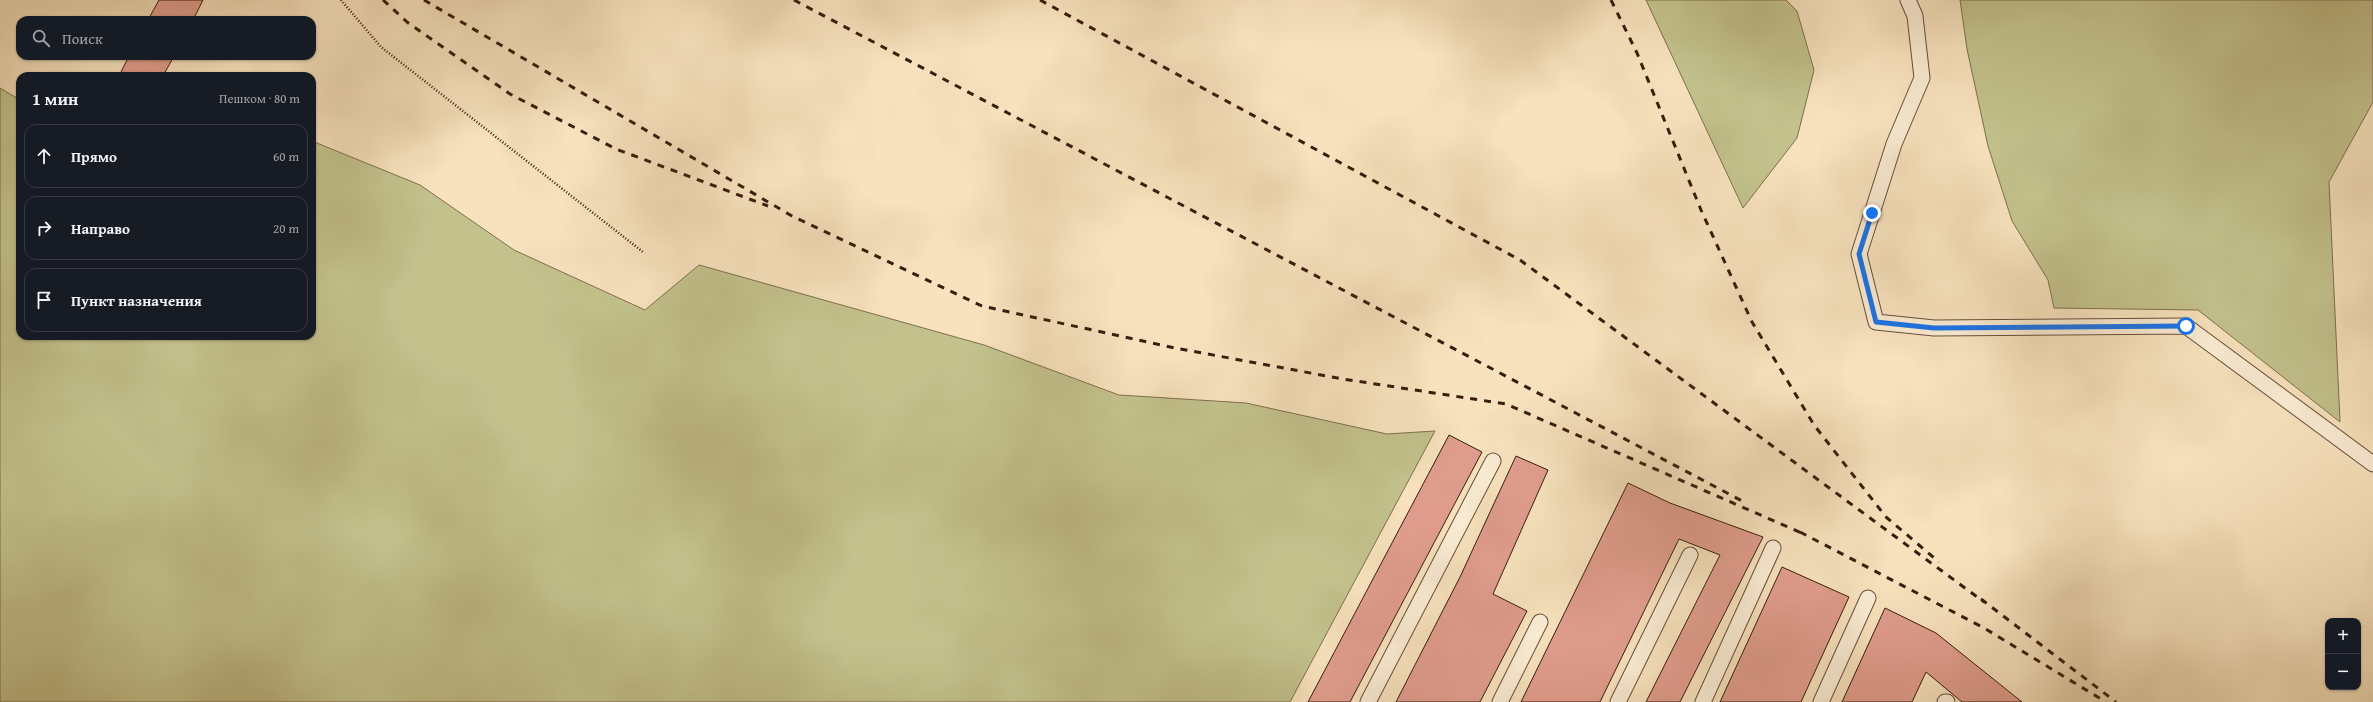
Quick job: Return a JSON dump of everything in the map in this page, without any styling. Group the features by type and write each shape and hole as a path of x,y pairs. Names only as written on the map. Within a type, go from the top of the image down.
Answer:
{"lane":[{"path":"1908,0 1915,16 1922,78 1894,144 1859,254 1876,322 1934,328 2186,326 2373,464"},
{"path":"1368,702 1493,461"},
{"path":"1703,702 1773,548"},
{"path":"1618,702 1690,555"},
{"path":"1821,702 1868,598"},
{"path":"1500,702 1540,622"}],"path":[{"path":"341,0 381,47 643,252"}],"shaded area":[{"path":"1646,0 1786,0 1797,11 1814,70 1797,138 1743,208"},
{"path":"1960,0 2373,0 2373,102 2329,182 2340,422 2198,310 2054,308 2048,280 2012,221 1988,146 1967,49"},
{"path":"0,88 16,98 16,340 316,340 316,143 420,185 514,250 645,310 699,265 984,345 1119,395 1246,403 1387,434 1435,431 1290,702 0,702"}],"building":[{"path":"159,0 203,0 195,16 150,16"},
{"path":"127,60 172,60 165,72 121,72"},
{"path":"1449,435 1482,452 1350,702 1308,702"},
{"path":"1516,456 1548,470 1493,594 1527,611 1480,702 1396,702 1460,577"},
{"path":"1628,483 1670,503 1763,537 1680,702 1646,702 1720,555 1679,539 1600,702 1521,702"},
{"path":"1782,567 1849,597 1801,702 1720,702"},
{"path":"1885,608 1936,633 2022,702 1962,702 1926,672 1912,702 1842,702"}],"railway":[{"path":"383,0 407,22 510,94 616,149 768,206"},
{"path":"424,0 792,216 982,306 1175,348 1343,379 1506,404 1804,534"},
{"path":"794,0 1746,503"},
{"path":"1040,0 1520,260 1984,602"},
{"path":"1611,0 1637,53 1701,210 1752,322 1814,425 1886,517 1939,562"},
{"path":"1800,532 1984,628 2106,702"},
{"path":"1981,599 2116,702"}],"route":[{"path":"1872,213 1859,254 1876,322 1934,328 2186,326"}]}
